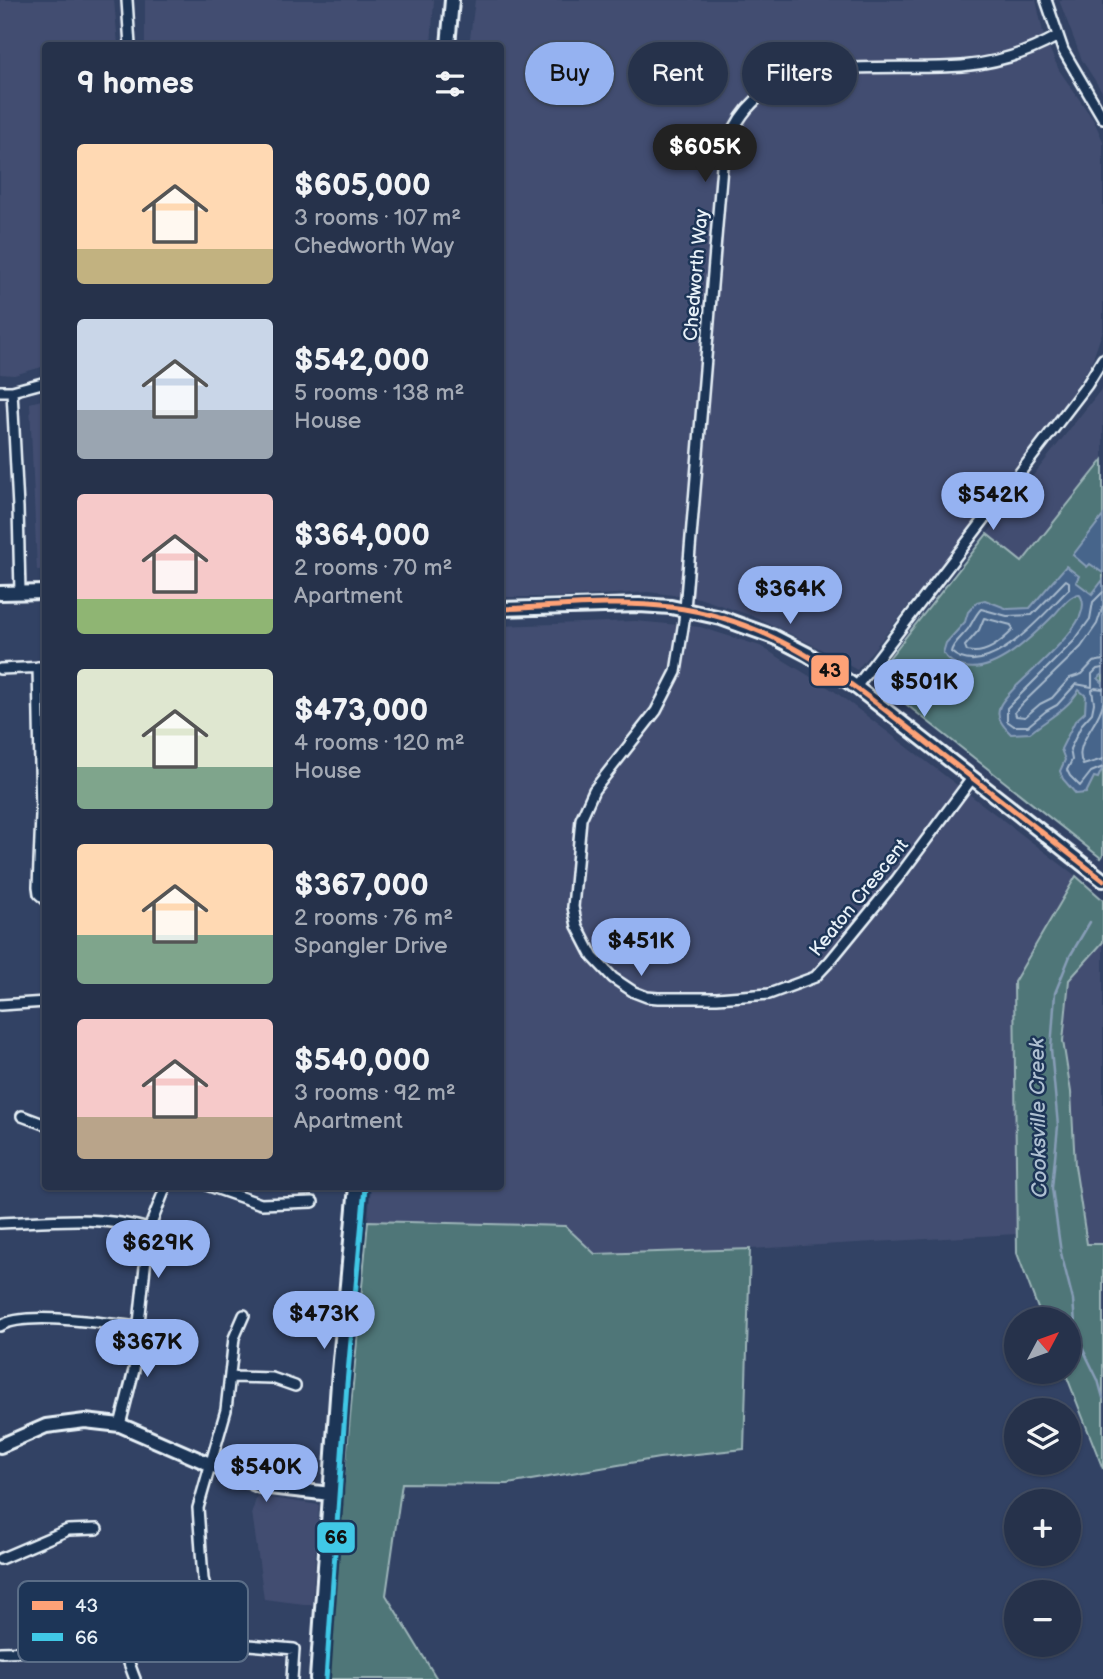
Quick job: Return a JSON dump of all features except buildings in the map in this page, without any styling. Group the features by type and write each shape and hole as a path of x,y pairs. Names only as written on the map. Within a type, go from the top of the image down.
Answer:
{"street":[{"path":"128,0 130,42"},
{"path":"448,42 452,0"},
{"path":"1046,0 1063,50 1103,118"},
{"name":"Chedworth Way","path":"686,609 722,166 727,144 736,124 764,93 798,75 825,70 975,64 1015,56 1058,36"},
{"path":"856,687 1087,385 1103,359"},
{"path":"0,391 12,391 42,383"},
{"path":"12,391 20,592"},
{"path":"0,593 42,592"},
{"path":"504,609 639,605 686,609 738,623 774,637 809,655 856,687 1103,880"},
{"name":"Keaton Crescent","path":"686,609 676,672 656,711 594,790 581,819 573,907 577,926 593,957 613,978 634,992 658,998 717,998 769,994 815,976 891,886 972,777"},
{"path":"0,669 42,667"},
{"path":"42,829 38,887 42,897"},
{"path":"0,1005 42,1002"},
{"path":"22,1116 42,1124"},
{"path":"120,1425 134,1370 149,1229 164,1190"},
{"path":"221,1190 261,1204 313,1202"},
{"path":"317,1679 338,1383 356,1190"},
{"path":"0,1223 96,1219 125,1222 149,1229"},
{"path":"205,1581 198,1508 226,1410 234,1338 244,1315"},
{"path":"0,1326 17,1320 57,1319 139,1327"},
{"path":"231,1377 272,1378 295,1386"},
{"path":"0,1446 46,1426 85,1421 120,1425 260,1486 331,1494"},
{"path":"0,1559 68,1530 97,1529"},
{"path":"248,1645 294,1649 292,1679"},
{"path":"0,1652 18,1652"},
{"path":"128,1662 135,1679"}],"shaded area":[{"path":"0,0 114,0 118,42 42,42 42,367 14,375 0,374"},
{"path":"145,0 434,0 431,42 145,42"},
{"path":"475,0 1036,0 1044,37 1059,70 1094,121 1103,141 1103,330 1091,364 1072,393 958,544 857,670 756,617 699,598 648,592 565,597 504,597 504,42 470,42"},
{"path":"1059,0 1103,0 1103,93 1082,60"},
{"path":"1103,387 1103,460 1022,563 987,534"},
{"path":"42,400 42,570 37,570 30,403"},
{"path":"635,621 700,627 760,646 834,691 1076,876 1014,983 1016,1234 750,1249 595,1254 565,1226 368,1221 371,1190 504,1190 504,626"},
{"path":"1103,942 1103,1244 1087,1245 1075,1166 1071,1092 1063,1041 1069,980"},
{"path":"257,1496 319,1505 312,1605 264,1599 252,1512"}],"green space":[{"path":"1103,460 1101,858 888,690 875,676 987,534 1022,562"},
{"path":"1076,876 1103,900 1103,942 1069,980 1063,1041 1071,1092 1075,1166 1087,1244 1103,1244 1103,1469 1081,1413 1081,1398 1075,1398 1070,1384 1082,1384 1082,1307 1037,1307 1017,1253 1014,982"},
{"path":"368,1221 565,1226 595,1254 750,1249 744,1449 659,1458 508,1484 402,1483 386,1595 437,1679 328,1679"}],"water":[{"path":"1103,516 1103,573 1090,564 1087,567 1073,555"},
{"path":"1066,566 1079,576 1076,582 1092,594 1103,580 1103,674 1098,678 1103,683 1103,767 1086,793 1076,794 1063,779 1060,771 1065,760 1061,749 1075,721 1085,712 1086,696 1079,690 1063,708 1030,733 1011,734 998,714 1007,696 1067,636 1078,620 1083,606 1079,594 1066,602 1014,651 989,665 977,668 961,666 943,653 946,643 965,622 968,612 977,602 985,600 1008,609 1030,608"}],"waterway":[{"name":"Cooksville Creek","path":"1090,922 1070,956 1055,993 1051,1049 1058,1126 1052,1188 1061,1253 1073,1300 1076,1335 1098,1380 1103,1398"}],"transit line":[{"name":"43","path":"504,609 607,604 649,605 710,614 747,626 815,660 847,682 1103,880"},
{"name":"66","path":"326,1679 347,1384 365,1190"}]}
